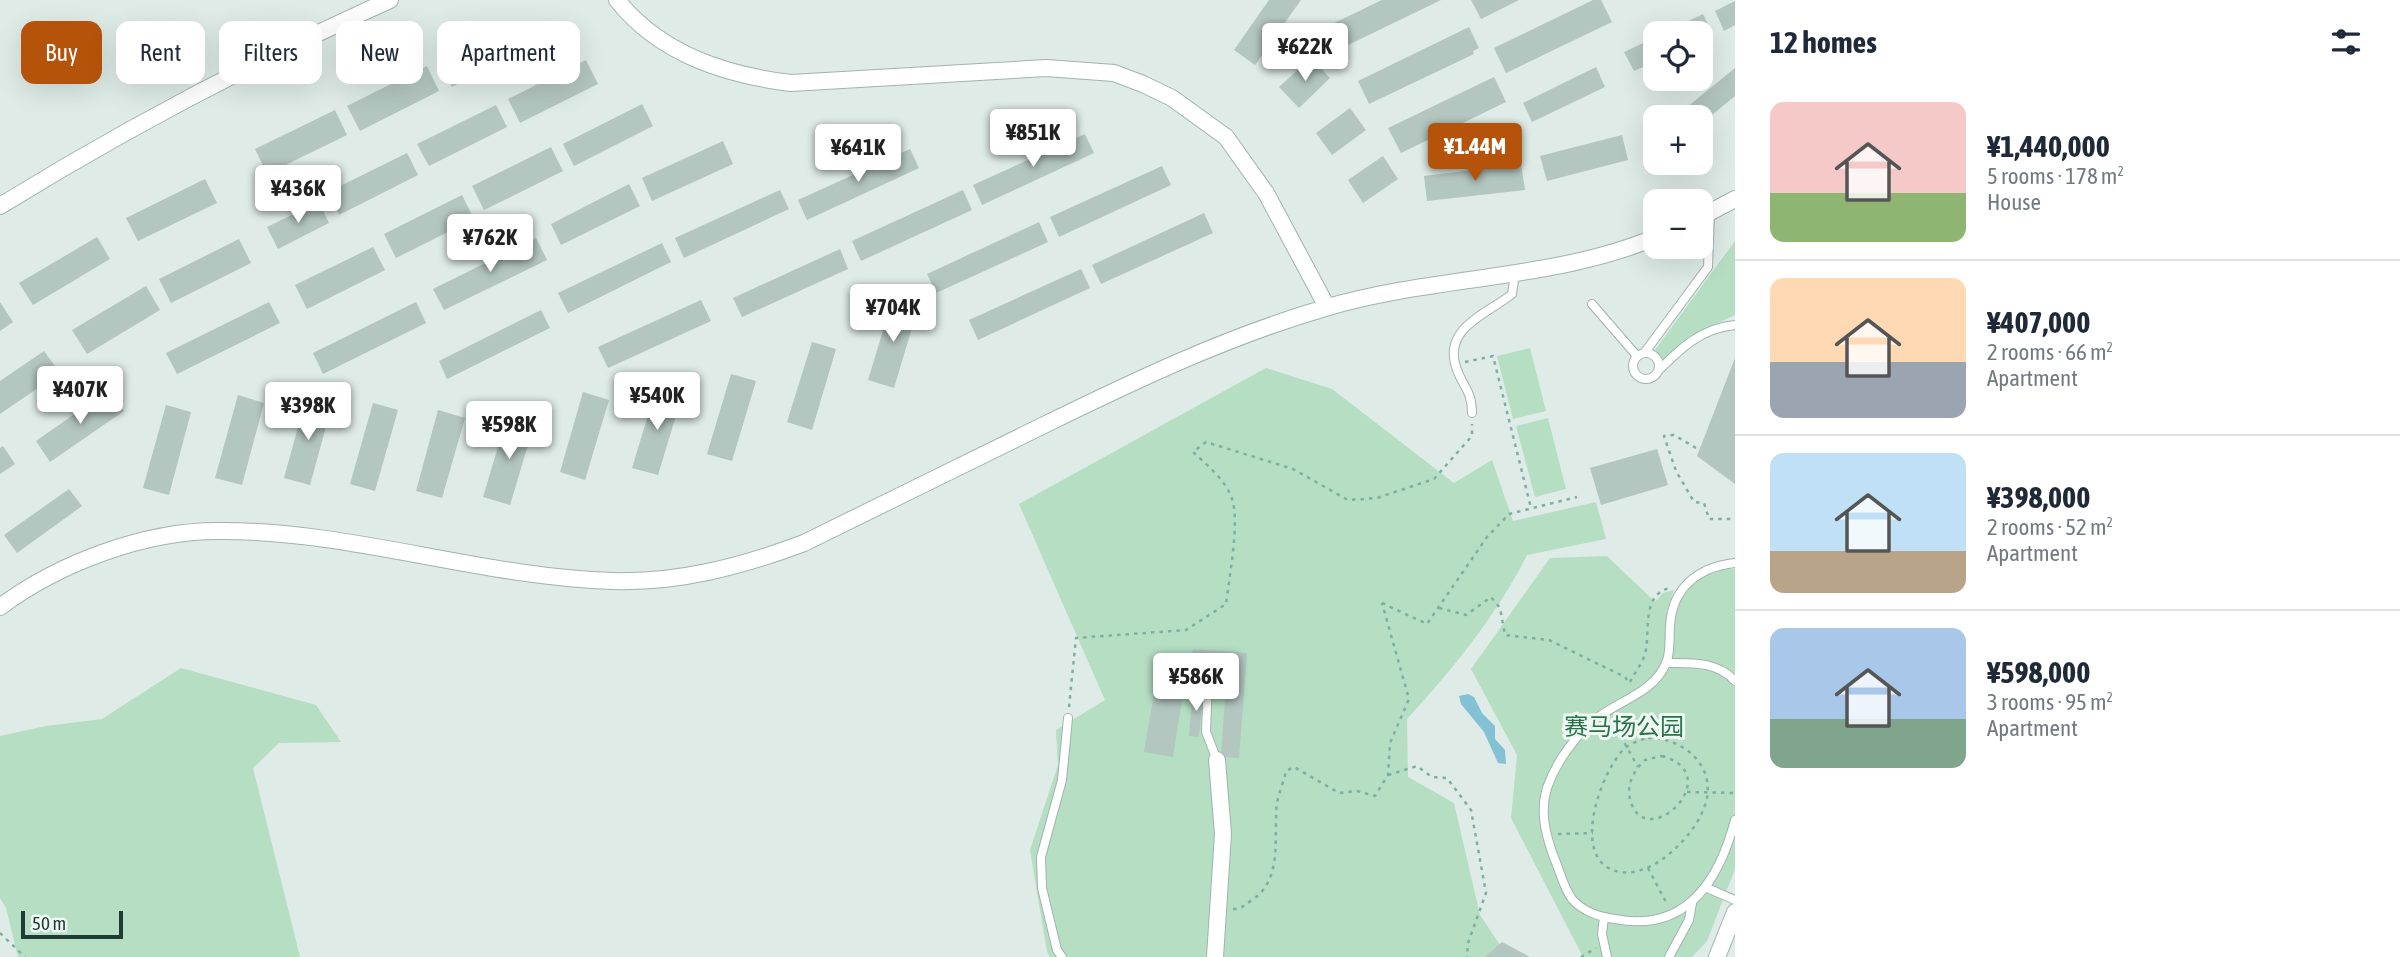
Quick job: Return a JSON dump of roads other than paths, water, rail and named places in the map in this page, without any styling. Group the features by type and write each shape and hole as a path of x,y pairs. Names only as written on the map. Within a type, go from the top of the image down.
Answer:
{"street":[{"path":"0,206 142,123 390,0"},
{"path":"617,0 648,30 679,52 714,68 756,79 790,83 1046,68 1114,73 1143,84 1190,110 1226,137 1266,193 1327,307"},
{"path":"1713,211 1733,201"},
{"path":"0,607 18,594 79,562 149,540 215,531 285,534 547,576 601,580 678,577 746,565 804,542 1168,365 1248,333 1327,307 1432,284 1631,248 1643,243"},
{"path":"1215,957 1223,834 1217,760"},
{"path":"1717,957 1735,912"}],"lane":[{"path":"1708,259 1708,267 1641,354 1633,369 1638,376 1650,379 1684,345 1711,331 1735,325"},
{"path":"1472,413 1470,393 1455,365 1454,353 1459,335 1471,321 1512,294 1515,271"},
{"path":"1592,304 1641,354 1657,358 1659,370"},
{"path":"1735,563 1699,573 1681,590 1673,603 1667,663 1652,682 1607,712 1574,742 1553,773 1544,801 1545,834 1573,900 1604,917 1645,921 1672,914 1692,903 1707,888 1725,853 1735,820"},
{"path":"1667,663 1708,665 1721,670 1735,681"},
{"path":"1208,678 1206,732 1217,760"},
{"path":"1062,957 1057,950 1042,888 1041,856 1062,780 1068,718"},
{"path":"1707,888 1735,900"},
{"path":"1669,957 1689,920 1692,903"},
{"path":"1604,917 1602,934 1607,957"}],"water":[{"path":"1468,694 1474,697 1482,713 1495,726 1495,739 1505,750 1506,764 1498,763 1484,732 1461,704 1459,696"}],"park label":[{"name":"赛马场公园","path":"1624,726"}]}
